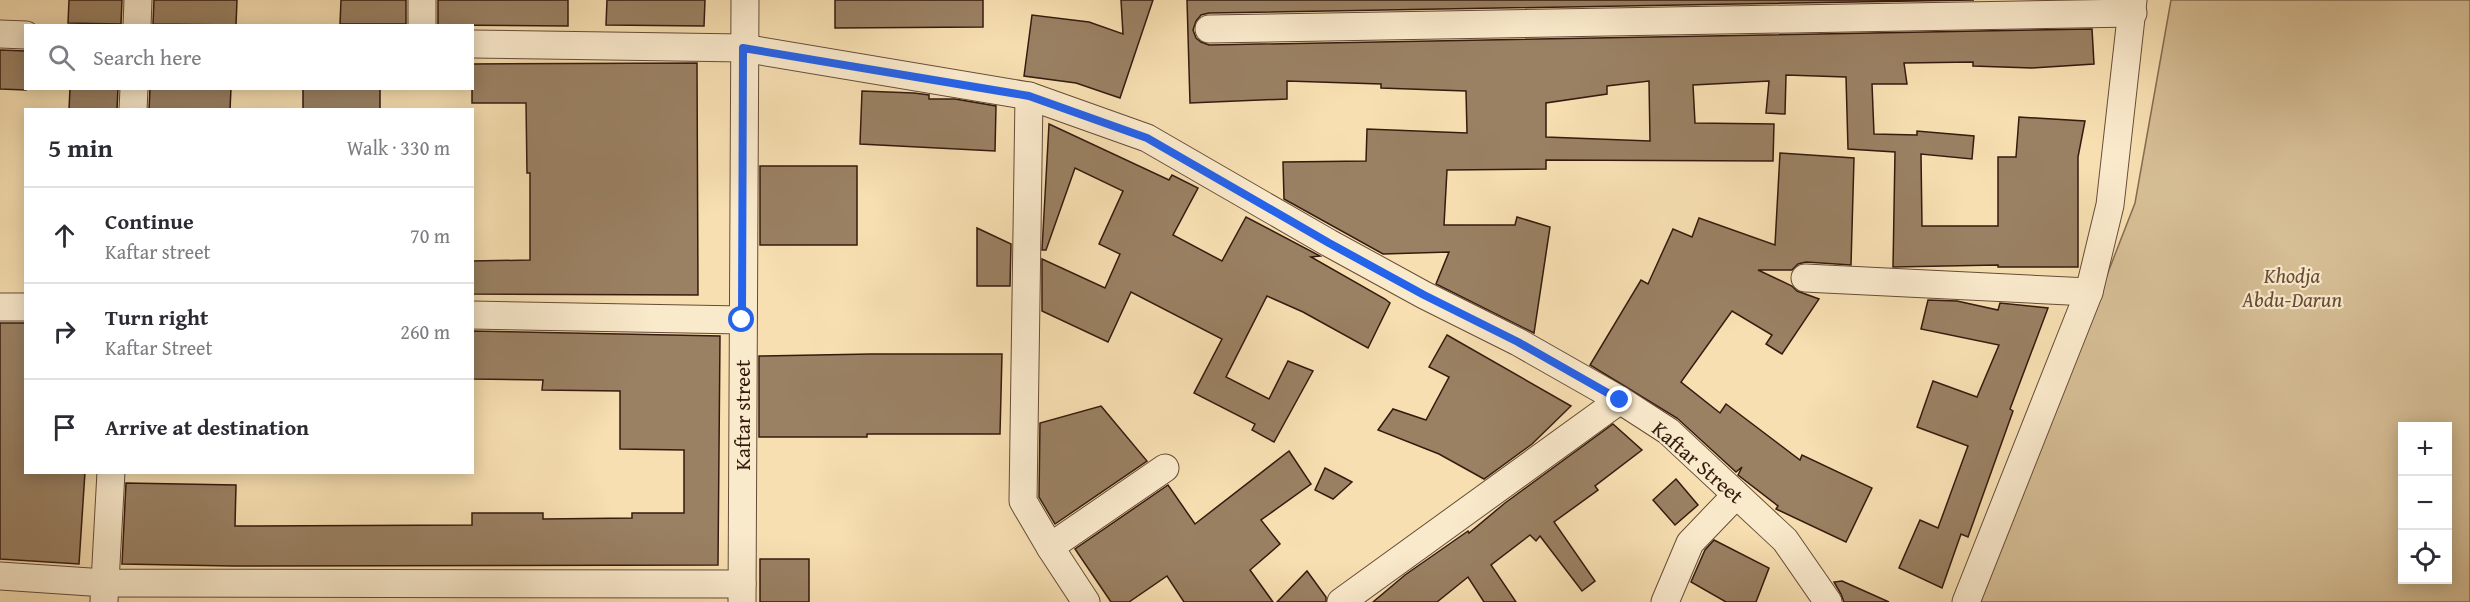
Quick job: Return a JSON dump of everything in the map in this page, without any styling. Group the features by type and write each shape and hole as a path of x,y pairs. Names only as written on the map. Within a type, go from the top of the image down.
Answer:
{"street":[{"path":"137,24 138,0"},
{"path":"422,0 422,24"},
{"name":"Kaftar street","path":"742,593 745,0"},
{"path":"1209,29 2133,6 2110,205 2089,292 1966,602"},
{"path":"0,34 24,35"},
{"name":"Kaftar Street","path":"474,44 743,48 1029,96 1147,138 1329,243 1424,295 1518,342 1620,400 1668,431 1785,540 1828,602"},
{"path":"133,108 134,90"},
{"path":"1029,96 1023,501 1086,602"},
{"path":"1805,278 2089,292"},
{"path":"0,307 24,308"},
{"path":"474,315 742,320"},
{"path":"1341,602 1620,400"},
{"path":"1050,547 1165,468"},
{"path":"105,593 111,474"},
{"path":"1665,602 1690,543 1736,495"},
{"path":"0,576 105,593 742,593"}],"green space":[{"name":"Khodja Abdu-Darun","path":"2171,0 2470,0 2470,602 1980,602 2135,203"}],"building":[{"path":"69,0 122,0 121,24 68,23"},
{"path":"154,0 237,0 236,24 153,24"},
{"path":"341,0 406,0 406,24 340,24"},
{"path":"438,0 568,0 568,26 438,24"},
{"path":"607,0 705,0 704,26 606,25"},
{"path":"835,0 983,0 983,27 835,28"},
{"path":"1121,0 1153,0 1120,98 1076,83 1024,76 1032,15 1089,22 1123,34"},
{"path":"1187,0 1974,0 1209,13 1201,15 1193,30 1196,38 1209,45 2092,29 2094,64 2032,68 1973,66 1973,62 1904,63 1907,84 1872,84 1874,134 1917,135 1917,131 1974,136 1972,159 1921,154 1922,226 1998,226 1998,157 2016,157 2019,117 2085,121 2078,157 2078,267 1998,267 1998,265 1893,267 1895,152 1848,149 1846,77 1786,75 1785,114 1766,113 1769,81 1693,85 1695,123 1774,124 1773,161 1546,160 1546,169 1447,170 1444,225 1515,225 1517,217 1550,227 1534,333 1436,284 1449,252 1383,254 1284,199 1283,162 1366,161 1367,129 1467,133 1466,91 1381,88 1381,84 1287,81 1287,99 1190,103","holes":["1649,81 1650,141 1546,137 1546,103 1607,94 1607,86"]},
{"path":"0,50 24,51 24,90 0,89"},
{"path":"697,63 698,295 474,294 474,261 530,260 530,173 527,173 526,103 472,103 474,64"},
{"path":"70,90 118,90 117,108 69,108"},
{"path":"150,90 231,90 230,108 149,108"},
{"path":"303,90 380,90 380,108 303,108"},
{"path":"862,91 914,93 929,95 929,99 955,99 996,106 995,151 860,144"},
{"path":"1049,124 1169,180 1172,175 1198,188 1173,235 1222,261 1246,217 1320,256 1311,257 1385,299 1390,303 1368,348 1303,312 1267,296 1226,377 1269,399 1288,361 1313,371 1274,442 1252,430 1255,424 1194,393 1222,339 1131,292 1108,342 1042,311 1042,259 1105,288 1120,254 1099,244 1123,191 1075,168 1046,250 1042,250"},
{"path":"1780,153 1854,158 1851,265 1806,262 1798,264 1792,270 1758,270 1792,286 1797,291 1819,299 1782,354 1766,344 1772,335 1732,311 1681,382 1720,413 1726,404 1800,460 1802,455 1872,488 1846,542 1776,509 1778,506 1738,475 1742,467 1736,472 1677,418 1590,365 1641,280 1648,284 1673,229 1692,237 1699,218 1775,245"},
{"path":"760,166 857,166 857,245 760,245"},
{"path":"977,228 1011,244 1010,286 977,286"},
{"path":"1928,300 1957,301 1998,310 2000,303 2048,308 2010,409 2013,411 1968,537 1961,534 1942,588 1899,568 1920,520 1938,528 1968,446 1917,427 1933,381 1977,397 1999,345 1921,329"},
{"path":"0,323 24,323 24,474 85,474 79,564 0,559"},
{"path":"474,331 720,336 718,565 233,566 122,564 126,483 236,485 235,526 472,525 472,513 543,513 543,519 632,518 632,513 684,513 684,450 620,449 620,391 542,390 543,380 474,379"},
{"path":"1447,335 1571,406 1532,444 1484,479 1439,454 1378,430 1393,409 1426,420 1449,377 1429,367"},
{"path":"1002,354 1000,434 759,437 759,356"},
{"path":"1101,406 1147,461 1055,524 1039,497 1040,423"},
{"path":"1613,424 1642,450 1595,486 1598,490 1554,522 1595,581 1582,591 1540,536 1536,541 1530,535 1491,565 1516,602 1484,602 1468,577 1437,602 1373,602 1405,575 1468,531 1469,533 1505,503"},
{"path":"1289,451 1311,484 1261,520 1280,544 1250,570 1273,602 1184,602 1167,576 1129,602 1111,602 1075,549 1168,485 1195,524"},
{"path":"1325,468 1352,482 1333,499 1315,490"},
{"path":"1676,479 1698,505 1675,525 1653,500"},
{"path":"1714,540 1769,568 1756,602 1726,602 1691,582 1705,550"},
{"path":"760,559 809,559 809,602 760,602"},
{"path":"1307,571 1326,597 1326,602 1277,602"},
{"path":"1842,581 1889,602 1844,602 1834,582"}],"route":[{"path":"742,320 743,48 1029,96 1147,138 1329,243 1424,295 1518,342 1620,400"}]}
